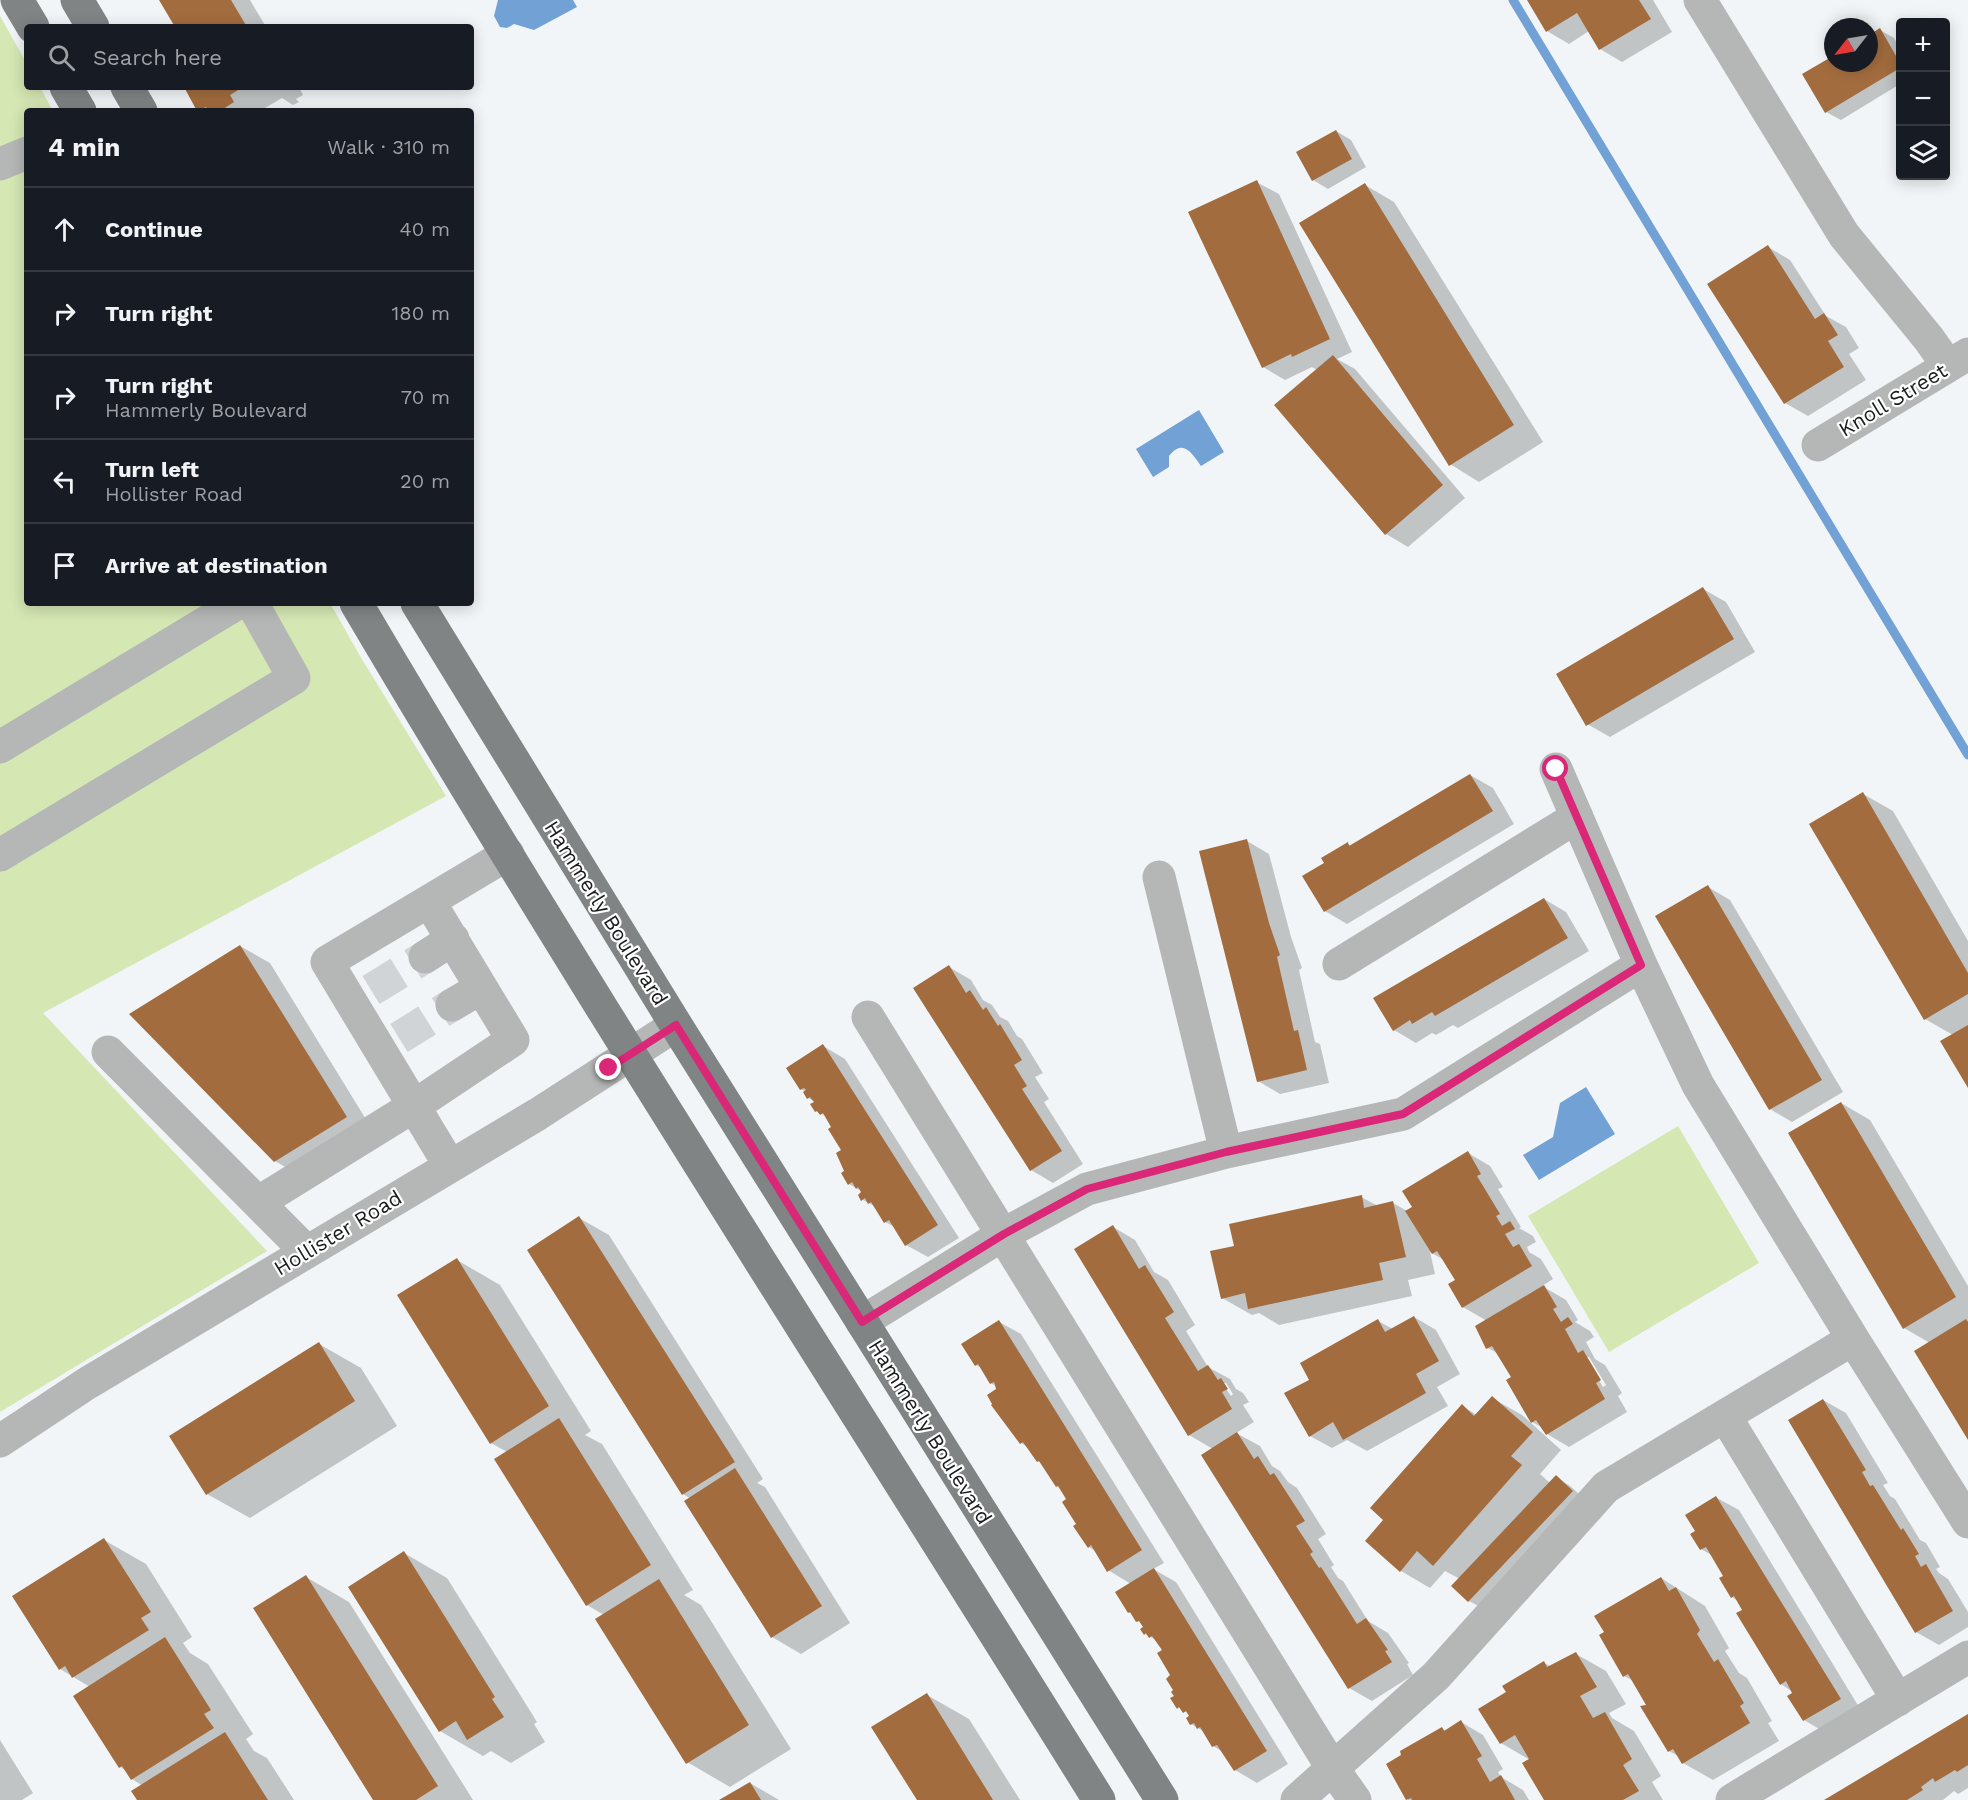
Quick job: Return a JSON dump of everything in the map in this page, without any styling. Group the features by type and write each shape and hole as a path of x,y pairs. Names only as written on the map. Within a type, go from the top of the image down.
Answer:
{"main road":[{"path":"17,0 31,24"},
{"path":"77,0 91,24"},
{"path":"68,90 78,108"},
{"path":"129,90 139,108"},
{"path":"358,606 420,712 632,1054 1099,1800"},
{"name":"Hammerly Boulevard","path":"419,606 676,1025 1162,1800"},
{"path":"908,1494 952,1467"}],"street":[{"path":"1701,0 1844,235 1929,339 1958,360"},
{"path":"0,164 24,154"},
{"name":"Knoll Street","path":"1818,445 1958,360"},
{"path":"0,747 233,606"},
{"path":"0,855 294,678 254,606"},
{"path":"1556,769 1641,965 1698,1085 1968,1522"},
{"path":"1339,964 1577,817"},
{"path":"450,1166 414,1106 389,1044 361,996 327,962 508,854"},
{"path":"1159,877 1226,1152"},
{"path":"259,1202 414,1106 513,1040 429,901"},
{"path":"425,957 453,939"},
{"path":"862,1322 1004,1234 1087,1189 1226,1152 1403,1114 1641,965"},
{"path":"452,1005 481,988"},
{"path":"868,1017 1333,1769 1355,1800"},
{"name":"Hollister Road","path":"0,1441 86,1384 538,1114 676,1025"},
{"path":"108,1052 307,1252"},
{"path":"1297,1800 1436,1676 1606,1487 1853,1339"},
{"path":"1725,1416 1898,1700"},
{"path":"1732,1800 1968,1657"}],"green space":[{"path":"0,16 24,59 24,90 42,90 51,108 24,108 24,606 332,606 446,796 43,1013 267,1251 0,1412"},
{"path":"1678,1126 1759,1263 1609,1352 1528,1216"}],"water":[{"path":"498,0 573,0 577,7 534,30 514,24 507,28 500,27 494,16"},
{"path":"1199,410 1224,452 1201,466 1187,449 1179,448 1169,456 1169,467 1153,477 1136,449"},
{"path":"1586,1087 1615,1134 1539,1180 1523,1155 1553,1137 1560,1103"}],"building":[{"path":"159,0 231,0 245,24 173,24"},
{"path":"1527,0 1639,0 1651,19 1599,50 1577,13 1546,32"},
{"path":"1880,28 1896,56 1896,70 1825,113 1802,74 1824,61 1824,72 1878,72 1878,29"},
{"path":"186,90 238,90 230,95 234,102 225,108 195,108"},
{"path":"1336,130 1352,159 1312,181 1296,152"},
{"path":"1257,180 1330,339 1262,368 1188,212"},
{"path":"1365,183 1514,425 1449,466 1299,223"},
{"path":"1768,245 1815,319 1824,313 1838,335 1828,341 1844,367 1784,404 1707,284"},
{"path":"1333,355 1443,485 1385,535 1274,405"},
{"path":"1703,587 1734,639 1586,726 1556,674"},
{"path":"1470,774 1493,811 1324,912 1302,876 1324,863 1321,858 1348,842 1349,846"},
{"path":"1863,792 1968,973 1968,994 1924,1020 1809,824"},
{"path":"1247,839 1269,923 1280,955 1277,957 1294,1031 1298,1030 1307,1070 1257,1082 1199,851"},
{"path":"1708,885 1822,1080 1769,1110 1655,916"},
{"path":"1544,898 1568,938 1435,1016 1432,1012 1412,1024 1410,1020 1393,1031 1373,998"},
{"path":"240,945 347,1117 274,1162 129,1014"},
{"path":"949,965 966,993 970,990 983,1010 986,1007 998,1026 1000,1024 1022,1060 1014,1065 1027,1086 1022,1089 1062,1151 1030,1171 913,988"},
{"path":"1968,1025 1968,1088 1940,1041"},
{"path":"823,1044 938,1225 905,1246 889,1220 884,1223 871,1202 868,1204 865,1198 861,1201 858,1195 861,1192 858,1187 856,1189 852,1182 848,1185 841,1173 844,1171 836,1153 841,1150 828,1129 831,1127 823,1113 820,1115 817,1111 815,1112 810,1104 814,1102 810,1097 807,1099 803,1092 806,1090 804,1088 800,1090 786,1068"},
{"path":"1841,1102 1956,1297 1903,1329 1788,1133"},
{"path":"1468,1151 1481,1174 1477,1176 1500,1214 1496,1216 1502,1226 1510,1221 1515,1229 1505,1234 1513,1247 1519,1244 1532,1266 1462,1308 1448,1284 1455,1280 1437,1251 1432,1254 1405,1211 1412,1207 1402,1191"},
{"path":"1362,1195 1364,1208 1393,1201 1406,1257 1379,1263 1383,1280 1248,1309 1245,1293 1221,1299 1210,1251 1234,1246 1229,1224"},
{"path":"579,1216 735,1462 682,1495 527,1250"},
{"path":"1113,1225 1139,1269 1145,1265 1174,1312 1165,1318 1198,1371 1208,1365 1218,1380 1221,1378 1228,1389 1222,1392 1232,1409 1188,1436 1074,1249"},
{"path":"457,1258 549,1406 490,1444 397,1295"},
{"path":"1544,1285 1557,1307 1553,1309 1561,1322 1568,1317 1573,1324 1565,1329 1578,1353 1583,1350 1601,1380 1596,1383 1605,1399 1546,1435 1536,1420 1531,1423 1506,1380 1511,1377 1492,1346 1486,1349 1475,1326"},
{"path":"1414,1316 1439,1361 1416,1374 1426,1393 1343,1440 1333,1422 1309,1437 1284,1393 1309,1380 1300,1363 1378,1319 1385,1332"},
{"path":"1966,1319 1968,1322 1968,1440 1914,1351"},
{"path":"999,1320 1142,1550 1107,1572 1091,1545 1088,1548 1073,1526 1076,1524 1062,1502 1066,1499 1058,1486 1056,1487 1023,1442 1020,1444 991,1405 987,1395 996,1389 994,1382 990,1384 978,1364 975,1366 961,1344"},
{"path":"319,1342 355,1401 206,1495 169,1436"},
{"path":"1492,1396 1533,1432 1511,1456 1522,1465 1433,1566 1417,1551 1400,1572 1365,1541 1383,1520 1370,1508 1462,1404 1474,1416"},
{"path":"1823,1399 1866,1470 1862,1472 1870,1486 1873,1485 1901,1530 1903,1528 1919,1554 1915,1556 1921,1567 1926,1564 1953,1611 1915,1633 1788,1420"},
{"path":"559,1418 651,1565 586,1606 494,1459"},
{"path":"1237,1432 1254,1459 1258,1456 1270,1475 1274,1473 1305,1521 1296,1526 1313,1552 1310,1554 1319,1568 1321,1567 1357,1624 1366,1618 1388,1650 1385,1651 1392,1662 1348,1689 1201,1455"},
{"path":"735,1468 822,1606 771,1638 684,1501"},
{"path":"1556,1475 1573,1491 1468,1602 1451,1586"},
{"path":"1716,1496 1841,1699 1803,1721 1787,1696 1792,1693 1786,1681 1780,1685 1736,1613 1742,1610 1734,1596 1731,1598 1719,1578 1723,1576 1706,1547 1700,1550 1690,1534 1695,1531 1685,1515"},
{"path":"104,1538 151,1612 141,1618 149,1630 72,1678 65,1666 59,1670 12,1596"},
{"path":"404,1551 495,1697 492,1699 504,1717 467,1740 456,1721 439,1732 348,1587"},
{"path":"1154,1568 1267,1751 1234,1771 1217,1745 1212,1747 1200,1727 1197,1729 1194,1723 1190,1725 1186,1718 1189,1716 1186,1711 1183,1713 1179,1707 1177,1709 1170,1698 1174,1696 1171,1692 1173,1690 1166,1679 1170,1675 1157,1653 1162,1650 1152,1636 1149,1638 1146,1633 1144,1635 1139,1621 1136,1622 1130,1612 1128,1613 1115,1592"},
{"path":"306,1575 438,1786 416,1800 373,1800 253,1608"},
{"path":"1661,1577 1669,1591 1676,1587 1700,1630 1697,1634 1714,1662 1718,1659 1744,1703 1740,1706 1750,1723 1682,1764 1673,1749 1668,1752 1640,1706 1646,1705 1628,1674 1623,1677 1599,1635 1604,1632 1594,1616"},
{"path":"659,1579 749,1725 686,1764 595,1619"},
{"path":"165,1637 211,1710 204,1714 214,1728 131,1780 122,1766 119,1768 73,1696"},
{"path":"1576,1652 1597,1687 1580,1696 1593,1718 1605,1712 1632,1759 1623,1765 1639,1791 1623,1800 1544,1800 1522,1763 1529,1759 1515,1735 1500,1744 1478,1709 1506,1692 1502,1686 1544,1661 1547,1667"},
{"path":"927,1693 993,1800 917,1800 871,1727"},
{"path":"1968,1714 1968,1765 1957,1772 1955,1770 1935,1782 1933,1778 1921,1787 1923,1790 1907,1800 1824,1800"},
{"path":"1461,1720 1482,1756 1477,1759 1490,1782 1501,1775 1515,1800 1412,1800 1411,1798 1406,1800 1386,1764 1401,1755 1400,1751 1442,1727 1444,1731"},
{"path":"225,1732 268,1800 137,1800 131,1791"},
{"path":"750,1782 761,1800 719,1800"}],"waterway":[{"path":"1513,0 1968,755"}],"tunnel":[{"path":"371,990 425,957"},
{"path":"399,1038 452,1005"}],"route":[{"path":"609,1068 676,1025 862,1322 1004,1234 1087,1189 1226,1152 1403,1114 1641,965 1556,769"}]}
